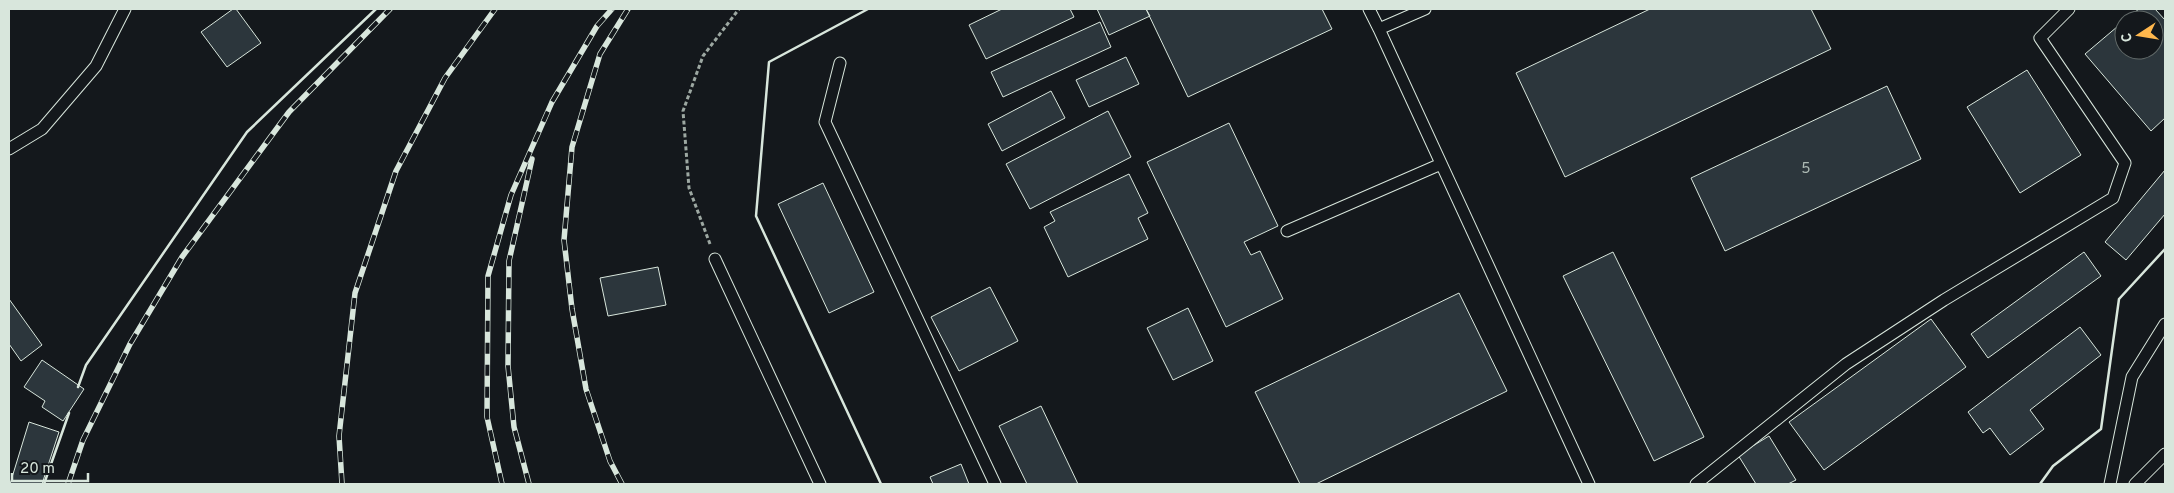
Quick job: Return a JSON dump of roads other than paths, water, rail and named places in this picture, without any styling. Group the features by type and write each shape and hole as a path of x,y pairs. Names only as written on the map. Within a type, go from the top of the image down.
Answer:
{"lane":[{"path":"9,149 42,129 96,66 125,9"},
{"path":"1369,9 1589,484"},
{"path":"1379,30 1425,9"},
{"path":"1696,484 1846,364 1944,300 2113,198 2125,163 2040,38 2069,9"},
{"path":"840,63 825,122 995,484"},
{"path":"1287,231 1441,164"},
{"path":"716,258 820,484"},
{"path":"2110,484 2132,377 2165,324"},
{"path":"2136,484 2165,454"}],"railway":[{"path":"68,484 83,440 130,344 182,257 289,112 390,9"},
{"path":"342,484 339,436 355,293 396,171 445,78 495,9"},
{"path":"502,484 487,417 488,276 511,195 552,102 597,26 612,9"},
{"path":"622,484 610,461 586,389 572,309 564,240 572,147 600,54 628,9"},
{"path":"529,484 514,427 508,366 509,261 532,159"}]}
